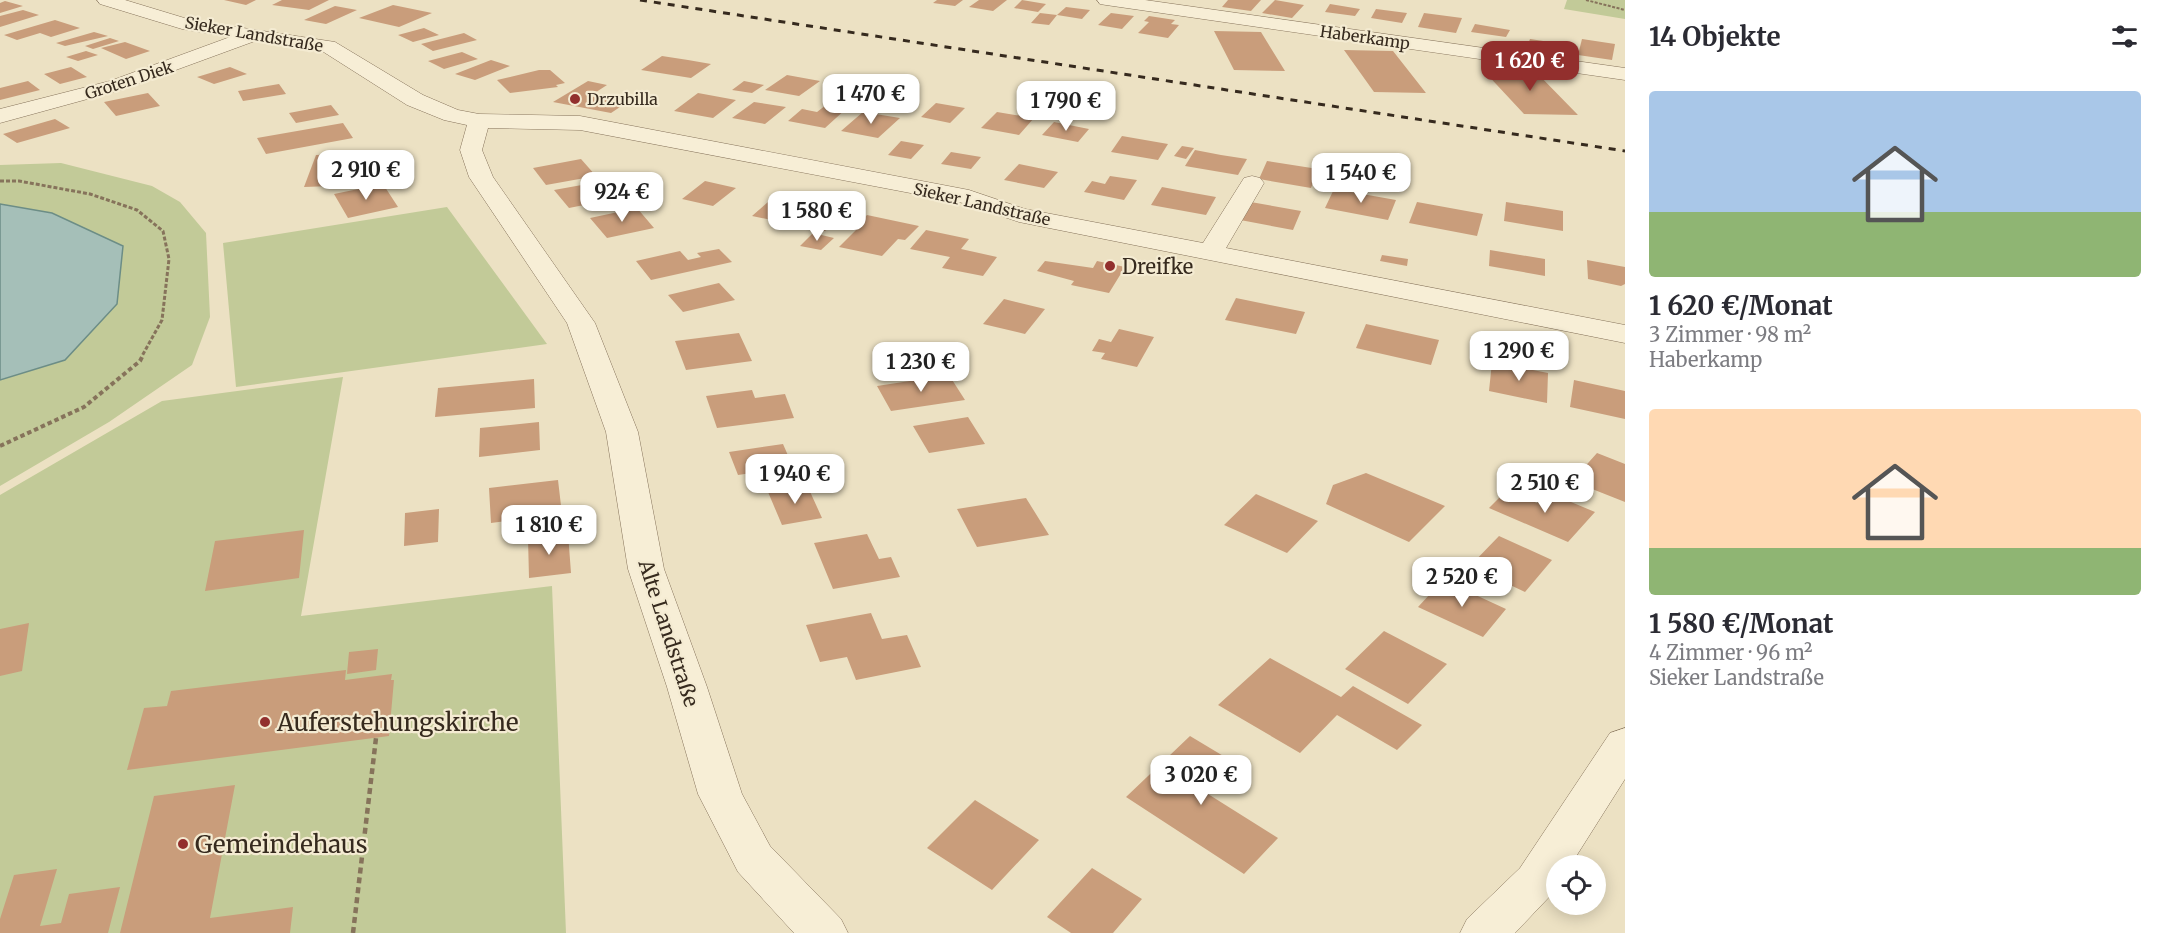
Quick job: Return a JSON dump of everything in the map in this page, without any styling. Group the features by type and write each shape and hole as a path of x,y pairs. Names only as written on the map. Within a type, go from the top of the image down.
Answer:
{"street":[{"name":"Sieker Landstraße","path":"106,0 189,24 328,46 416,100 452,115 479,121 580,123 969,197 1019,215 1625,334"},
{"name":"Haberkamp","path":"1106,0 1625,74"},
{"name":"Groten Diek","path":"0,116 117,85 255,35"},
{"name":"Alte Landstraße","path":"479,121 471,150 481,177 581,324 622,432 646,569 684,677 720,794 754,859 824,933"},
{"path":"1211,251 1252,183"},
{"path":"1484,933 1536,880 1625,744"}],"path":[{"path":"1586,0 1625,10"},
{"path":"0,181 19,181 90,194 137,210 163,231 169,259 162,320 141,361 84,407 0,446"},
{"path":"353,933 376,738"}],"green space":[{"path":"1567,0 1625,0 1625,19 1564,9"},
{"path":"61,163 152,186 180,202 206,233 210,317 192,365 109,422 0,486 0,380 65,360 117,304 52,213 0,204 0,165"},
{"path":"447,207 547,344 236,387 223,243"},
{"path":"343,377 301,616 552,586 566,933 0,933 0,495 162,401"}],"water":[{"path":"0,204 52,213 123,246 117,304 65,360 0,380"}],"building":[{"path":"224,0 256,0 246,5"},
{"path":"282,0 329,0 309,10 272,5"},
{"path":"937,0 963,0 955,6 933,3"},
{"path":"979,0 1007,0 993,11 969,7"},
{"path":"1022,0 1046,4 1038,12 1014,8"},
{"path":"1228,0 1261,0 1251,11 1222,7"},
{"path":"1275,0 1304,5 1292,18 1262,13"},
{"path":"5,1 23,6 0,13 0,3"},
{"path":"1330,4 1360,9 1355,16 1325,12"},
{"path":"393,5 432,13 399,27 359,18"},
{"path":"335,6 357,10 326,24 304,20"},
{"path":"1066,7 1090,10 1082,19 1057,15"},
{"path":"1376,9 1407,13 1402,23 1371,18"},
{"path":"23,10 39,15 0,27 0,16"},
{"path":"1040,13 1057,15 1049,25 1031,23"},
{"path":"1111,13 1134,16 1122,29 1098,25"},
{"path":"1424,13 1462,18 1456,33 1418,27"},
{"path":"1149,16 1175,20 1171,24 1179,25 1168,38 1138,33 1149,22 1144,21"},
{"path":"55,20 80,28 51,37 40,33 17,40 4,35"},
{"path":"1475,24 1510,30 1506,37 1471,32"},
{"path":"424,28 439,35 413,42 398,35"},
{"path":"1214,31 1261,32 1285,71 1234,70"},
{"path":"94,32 108,36 65,46 56,43"},
{"path":"464,33 477,40 433,51 421,44"},
{"path":"110,38 119,41 93,49 85,46"},
{"path":"1530,39 1563,44 1562,53 1527,47"},
{"path":"1582,39 1615,44 1612,60 1578,55"},
{"path":"125,42 150,51 126,59 101,48"},
{"path":"1344,50 1393,51 1426,93 1374,92"},
{"path":"86,51 98,55 78,61 66,57"},
{"path":"462,52 478,59 444,69 428,61"},
{"path":"662,56 711,64 691,78 641,70"},
{"path":"491,60 510,66 475,80 455,74"},
{"path":"71,67 87,77 60,84 44,74"},
{"path":"230,67 247,74 214,84 197,77"},
{"path":"539,70 550,70 565,83 556,85 558,87 510,93 497,80"},
{"path":"1483,70 1534,70 1578,115 1524,114"},
{"path":"787,75 820,81 799,96 765,90"},
{"path":"28,81 40,90 0,100 0,88"},
{"path":"588,81 607,85 590,96 626,103 611,113 553,102"},
{"path":"744,81 764,85 752,93 732,90"},
{"path":"279,84 286,94 243,101 238,91"},
{"path":"148,93 160,106 116,116 104,102"},
{"path":"698,93 736,100 713,118 674,111"},
{"path":"754,102 786,107 765,124 732,118"},
{"path":"936,103 965,108 950,123 921,117"},
{"path":"331,105 339,115 296,123 289,113"},
{"path":"826,105 847,108 825,128 788,121 802,109 817,112"},
{"path":"863,112 900,118 878,138 841,131"},
{"path":"997,112 1034,118 1019,135 981,128"},
{"path":"55,119 70,128 17,143 3,134"},
{"path":"1054,122 1089,129 1078,142 1042,135"},
{"path":"343,123 353,138 266,154 257,138"},
{"path":"1122,136 1168,144 1158,160 1111,152"},
{"path":"901,141 924,145 911,159 888,155"},
{"path":"1182,146 1194,148 1186,159 1174,156"},
{"path":"1195,150 1247,159 1238,175 1185,166"},
{"path":"951,152 981,157 971,169 941,164"},
{"path":"369,153 359,185 304,187 316,155"},
{"path":"581,159 596,176 546,185 533,168"},
{"path":"1267,161 1318,169 1311,188 1259,179"},
{"path":"1019,164 1058,172 1044,188 1004,180"},
{"path":"1110,176 1137,180 1124,200 1084,192 1092,181 1105,184"},
{"path":"604,181 619,198 569,208 554,190"},
{"path":"705,181 736,188 713,206 682,199"},
{"path":"383,184 398,207 348,218 334,194"},
{"path":"1162,187 1216,197 1206,215 1151,205"},
{"path":"1334,189 1396,200 1388,220 1325,208"},
{"path":"776,195 846,210 825,231 752,216"},
{"path":"1245,201 1301,211 1293,230 1235,219"},
{"path":"1417,202 1483,214 1477,236 1409,223"},
{"path":"1506,202 1563,211 1563,231 1504,221"},
{"path":"637,208 654,228 607,238 590,218"},
{"path":"867,215 919,226 905,240 898,239 882,256 839,247"},
{"path":"926,230 969,239 961,249 997,257 983,276 942,268 950,257 910,249"},
{"path":"813,233 834,238 821,250 800,246"},
{"path":"719,249 732,262 651,280 636,261 680,251 688,260 701,257 697,253"},
{"path":"1490,250 1545,259 1545,276 1489,266"},
{"path":"1382,255 1408,259 1407,266 1380,261"},
{"path":"1587,260 1625,267 1625,284 1621,286 1588,279"},
{"path":"1045,261 1093,268 1097,261 1125,267 1109,293 1071,285 1074,281 1037,271"},
{"path":"719,283 735,300 683,312 668,295"},
{"path":"1236,298 1305,312 1296,334 1225,320"},
{"path":"1004,299 1045,309 1025,334 983,324"},
{"path":"1366,324 1439,340 1431,365 1356,348"},
{"path":"1119,329 1154,337 1137,367 1101,359 1105,353 1092,351 1099,339 1111,342"},
{"path":"739,333 752,361 686,370 675,341"},
{"path":"1492,362 1548,373 1547,403 1489,391"},
{"path":"949,375 965,400 891,411 877,386"},
{"path":"534,379 535,408 435,417 438,388"},
{"path":"1574,380 1625,391 1625,419 1570,407"},
{"path":"752,390 755,398 785,394 794,418 717,428 706,396"},
{"path":"968,417 985,444 929,453 913,426"},
{"path":"539,422 540,450 479,457 480,428"},
{"path":"783,444 793,467 738,475 729,452"},
{"path":"1597,453 1625,464 1625,502 1572,481"},
{"path":"1366,473 1445,506 1409,542 1326,504 1333,485"},
{"path":"558,480 562,514 491,523 489,488"},
{"path":"807,485 822,518 782,525 768,492"},
{"path":"1507,490 1537,503 1547,492 1595,512 1568,542 1489,508"},
{"path":"1256,494 1318,521 1287,553 1224,525"},
{"path":"1026,498 1049,535 977,547 957,509"},
{"path":"439,509 438,542 404,546 405,513"},
{"path":"304,530 299,578 205,591 215,541"},
{"path":"568,533 571,573 529,578 528,538"},
{"path":"867,534 879,559 891,557 900,577 833,589 814,543"},
{"path":"1499,536 1552,560 1525,592 1470,566"},
{"path":"1443,580 1506,609 1483,637 1418,607"},
{"path":"871,613 882,639 907,635 921,667 856,680 847,657 820,662 806,625"},
{"path":"29,623 22,671 0,676 0,629"},
{"path":"1384,631 1447,664 1408,704 1345,669"},
{"path":"378,649 376,670 347,674 349,652"},
{"path":"1270,658 1341,697 1353,686 1422,725 1397,750 1337,715 1300,753 1218,705"},
{"name":"Auferstehungskirche","path":"346,670 345,680 392,674 391,680 394,680 389,736 127,770 144,708 167,706 171,691"},
{"path":"1190,736 1230,760 1200,789 1278,838 1244,874 1126,797"},
{"name":"Gemeindehaus","path":"235,785 210,918 293,907 290,933 120,933 154,796"},
{"path":"975,800 1039,840 992,890 927,848"},
{"path":"1092,868 1142,899 1113,933 1071,933 1047,917"},
{"path":"57,869 40,926 61,923 69,894 120,887 108,933 0,933 0,919 14,875"}],"railway":[{"path":"640,0 1625,151"}],"place":[{"name":"Drzubilla","path":"575,99"},
{"name":"Dreifke","path":"1110,266"},
{"name":"Auferstehungskirche","path":"265,722"},
{"name":"Gemeindehaus","path":"183,844"}]}
